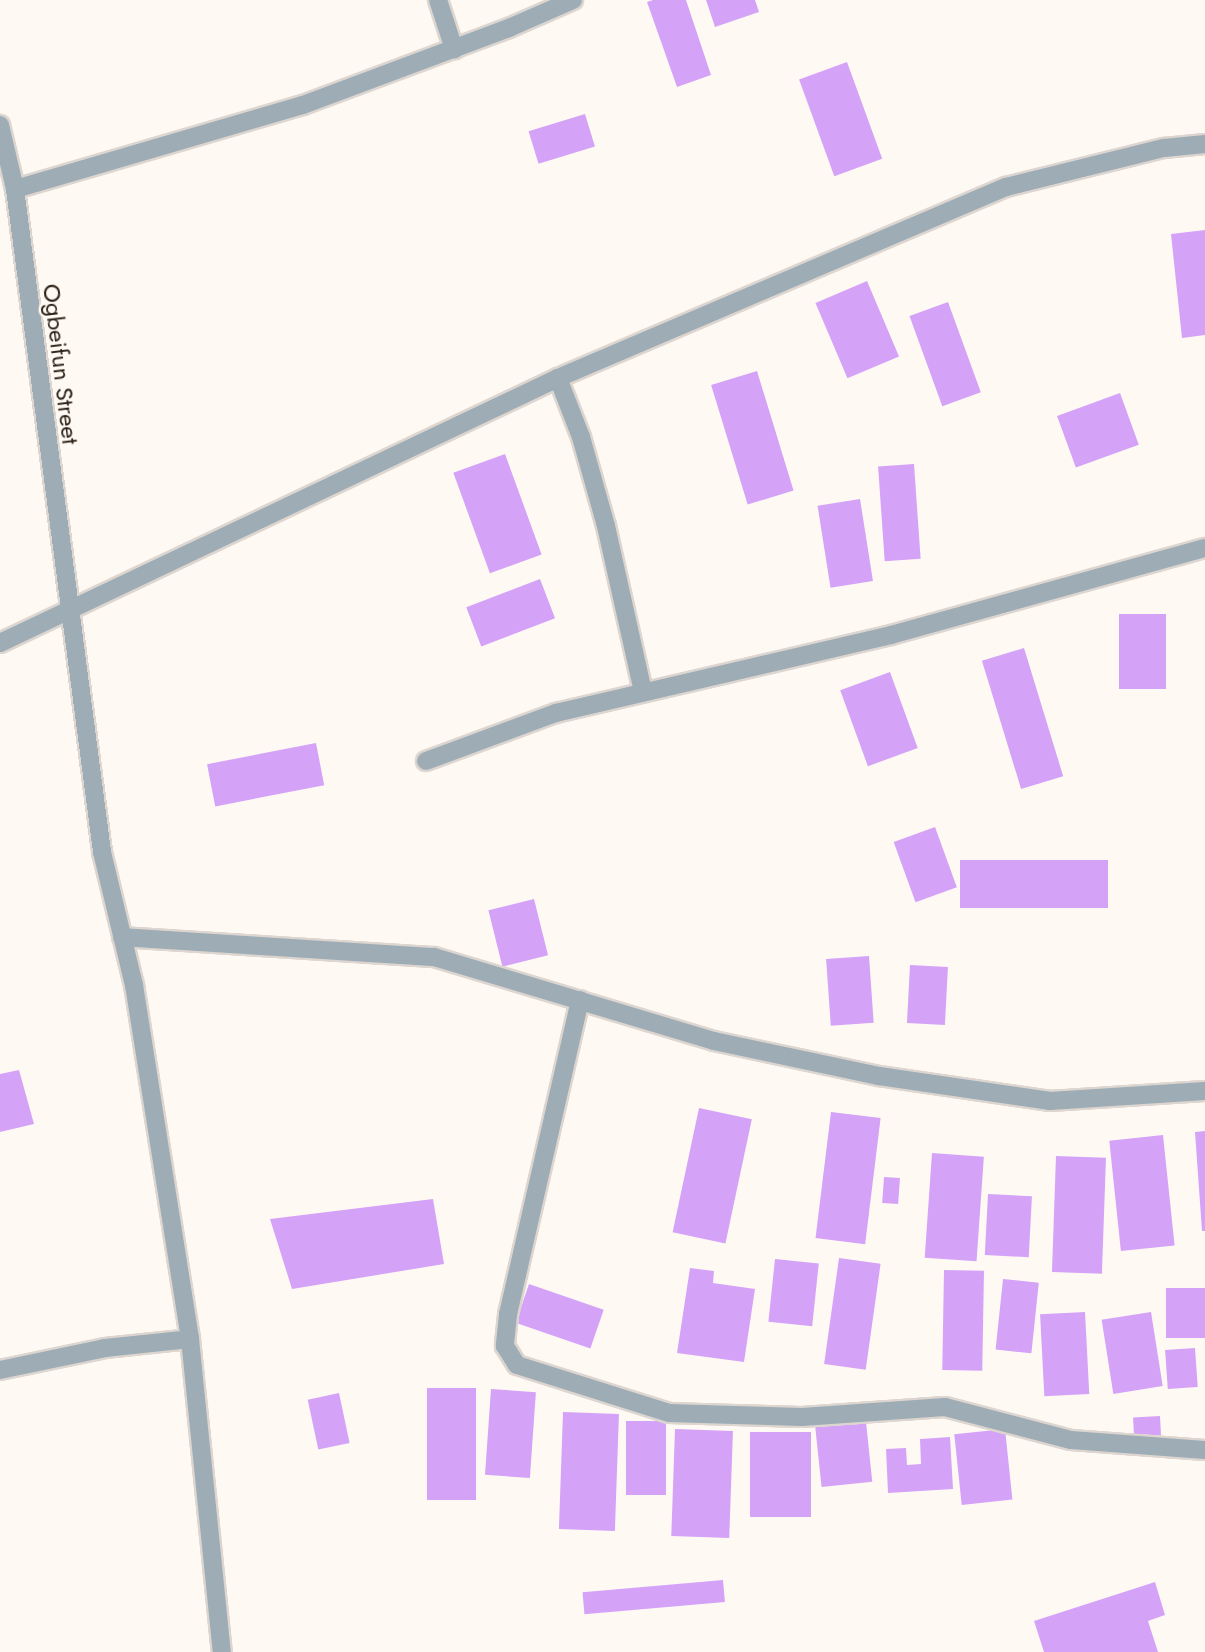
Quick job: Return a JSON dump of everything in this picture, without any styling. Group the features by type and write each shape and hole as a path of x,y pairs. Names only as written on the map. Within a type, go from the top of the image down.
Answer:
{"street":[{"path":"438,0 454,49"},
{"path":"15,189 303,105 454,49 573,0"},
{"name":"Ogbeifun Street","path":"0,125 15,189 102,852 134,985 190,1339 222,1652"},
{"path":"0,643 558,378 1006,187 1164,148 1205,144"},
{"path":"558,378 581,437 606,526 643,692"},
{"path":"426,760 556,713 891,635 1205,548"},
{"path":"122,937 434,957 725,1044 879,1076 1050,1101 1205,1091"},
{"path":"580,1000 508,1315 505,1346 517,1365 669,1413 802,1417 945,1407 1071,1440 1205,1450"},
{"path":"0,1370 105,1348 190,1339"}],"building":[{"path":"686,0 711,75 677,87 647,2"},
{"path":"706,0 755,0 759,12 715,27"},
{"path":"847,62 882,159 834,176 799,79"},
{"path":"585,114 595,147 539,164 529,131"},
{"path":"1205,230 1205,335 1182,338 1171,234"},
{"path":"867,281 899,356 847,378 815,303"},
{"path":"948,302 981,392 942,406 909,316"},
{"path":"757,371 794,491 748,505 711,385"},
{"path":"1120,393 1139,445 1076,468 1057,416"},
{"path":"505,454 542,555 490,573 453,473"},
{"path":"914,464 921,559 885,561 878,467"},
{"path":"860,499 873,581 831,588 818,506"},
{"path":"540,579 555,618 481,647 466,607"},
{"path":"1119,614 1166,614 1166,689 1119,689"},
{"path":"1024,648 1063,776 1021,789 982,661"},
{"path":"890,672 918,748 868,766 840,690"},
{"path":"316,743 324,785 215,806 207,764"},
{"path":"935,827 957,887 916,902 894,842"},
{"path":"960,860 1108,860 1108,908 960,908"},
{"path":"534,899 548,955 502,967 488,910"},
{"path":"869,956 874,1023 831,1026 826,959"},
{"path":"910,965 948,967 945,1025 907,1023"},
{"path":"19,1070 34,1124 0,1132 0,1074"},
{"path":"699,1108 752,1119 725,1243 673,1232"},
{"path":"831,1112 881,1118 865,1244 816,1238"},
{"path":"1205,1131 1205,1231 1202,1231 1195,1132"},
{"path":"1163,1135 1175,1245 1121,1251 1109,1141"},
{"path":"932,1153 984,1157 977,1261 925,1258"},
{"path":"1056,1156 1106,1158 1102,1274 1052,1272"},
{"path":"884,1177 900,1178 898,1204 882,1203"},
{"path":"988,1194 1032,1196 1029,1257 985,1255"},
{"path":"433,1199 444,1264 292,1289 270,1219"},
{"path":"839,1258 881,1264 866,1370 824,1364"},
{"path":"775,1259 819,1264 812,1326 768,1322"},
{"path":"690,1268 714,1271 713,1283 755,1289 744,1362 677,1353"},
{"path":"944,1270 984,1271 982,1371 942,1370"},
{"path":"1003,1279 1039,1283 1031,1353 996,1350"},
{"path":"529,1284 604,1310 590,1348 516,1323"},
{"path":"1166,1288 1205,1288 1205,1338 1166,1338"},
{"path":"1085,1312 1089,1394 1044,1396 1040,1314"},
{"path":"1151,1312 1163,1386 1113,1394 1102,1320"},
{"path":"1195,1348 1198,1387 1168,1389 1165,1350"},
{"path":"427,1388 476,1388 476,1500 427,1500"},
{"path":"491,1389 536,1392 530,1478 485,1475"},
{"path":"339,1393 350,1443 318,1450 308,1400"},
{"path":"563,1412 619,1414 615,1531 559,1529"},
{"path":"1160,1416 1161,1435 1134,1436 1133,1417"},
{"path":"626,1421 666,1421 666,1495 626,1495"},
{"path":"866,1422 872,1482 822,1487 815,1427"},
{"path":"675,1429 733,1431 729,1538 671,1536"},
{"path":"1005,1429 1012,1500 962,1505 954,1434"},
{"path":"750,1432 811,1432 811,1517 750,1517"},
{"path":"950,1437 953,1489 888,1493 886,1449 906,1448 907,1465 921,1464 920,1439"},
{"path":"723,1580 725,1602 584,1614 583,1592"},
{"path":"1155,1582 1165,1615 1148,1621 1158,1652 1044,1652 1034,1621"}]}
